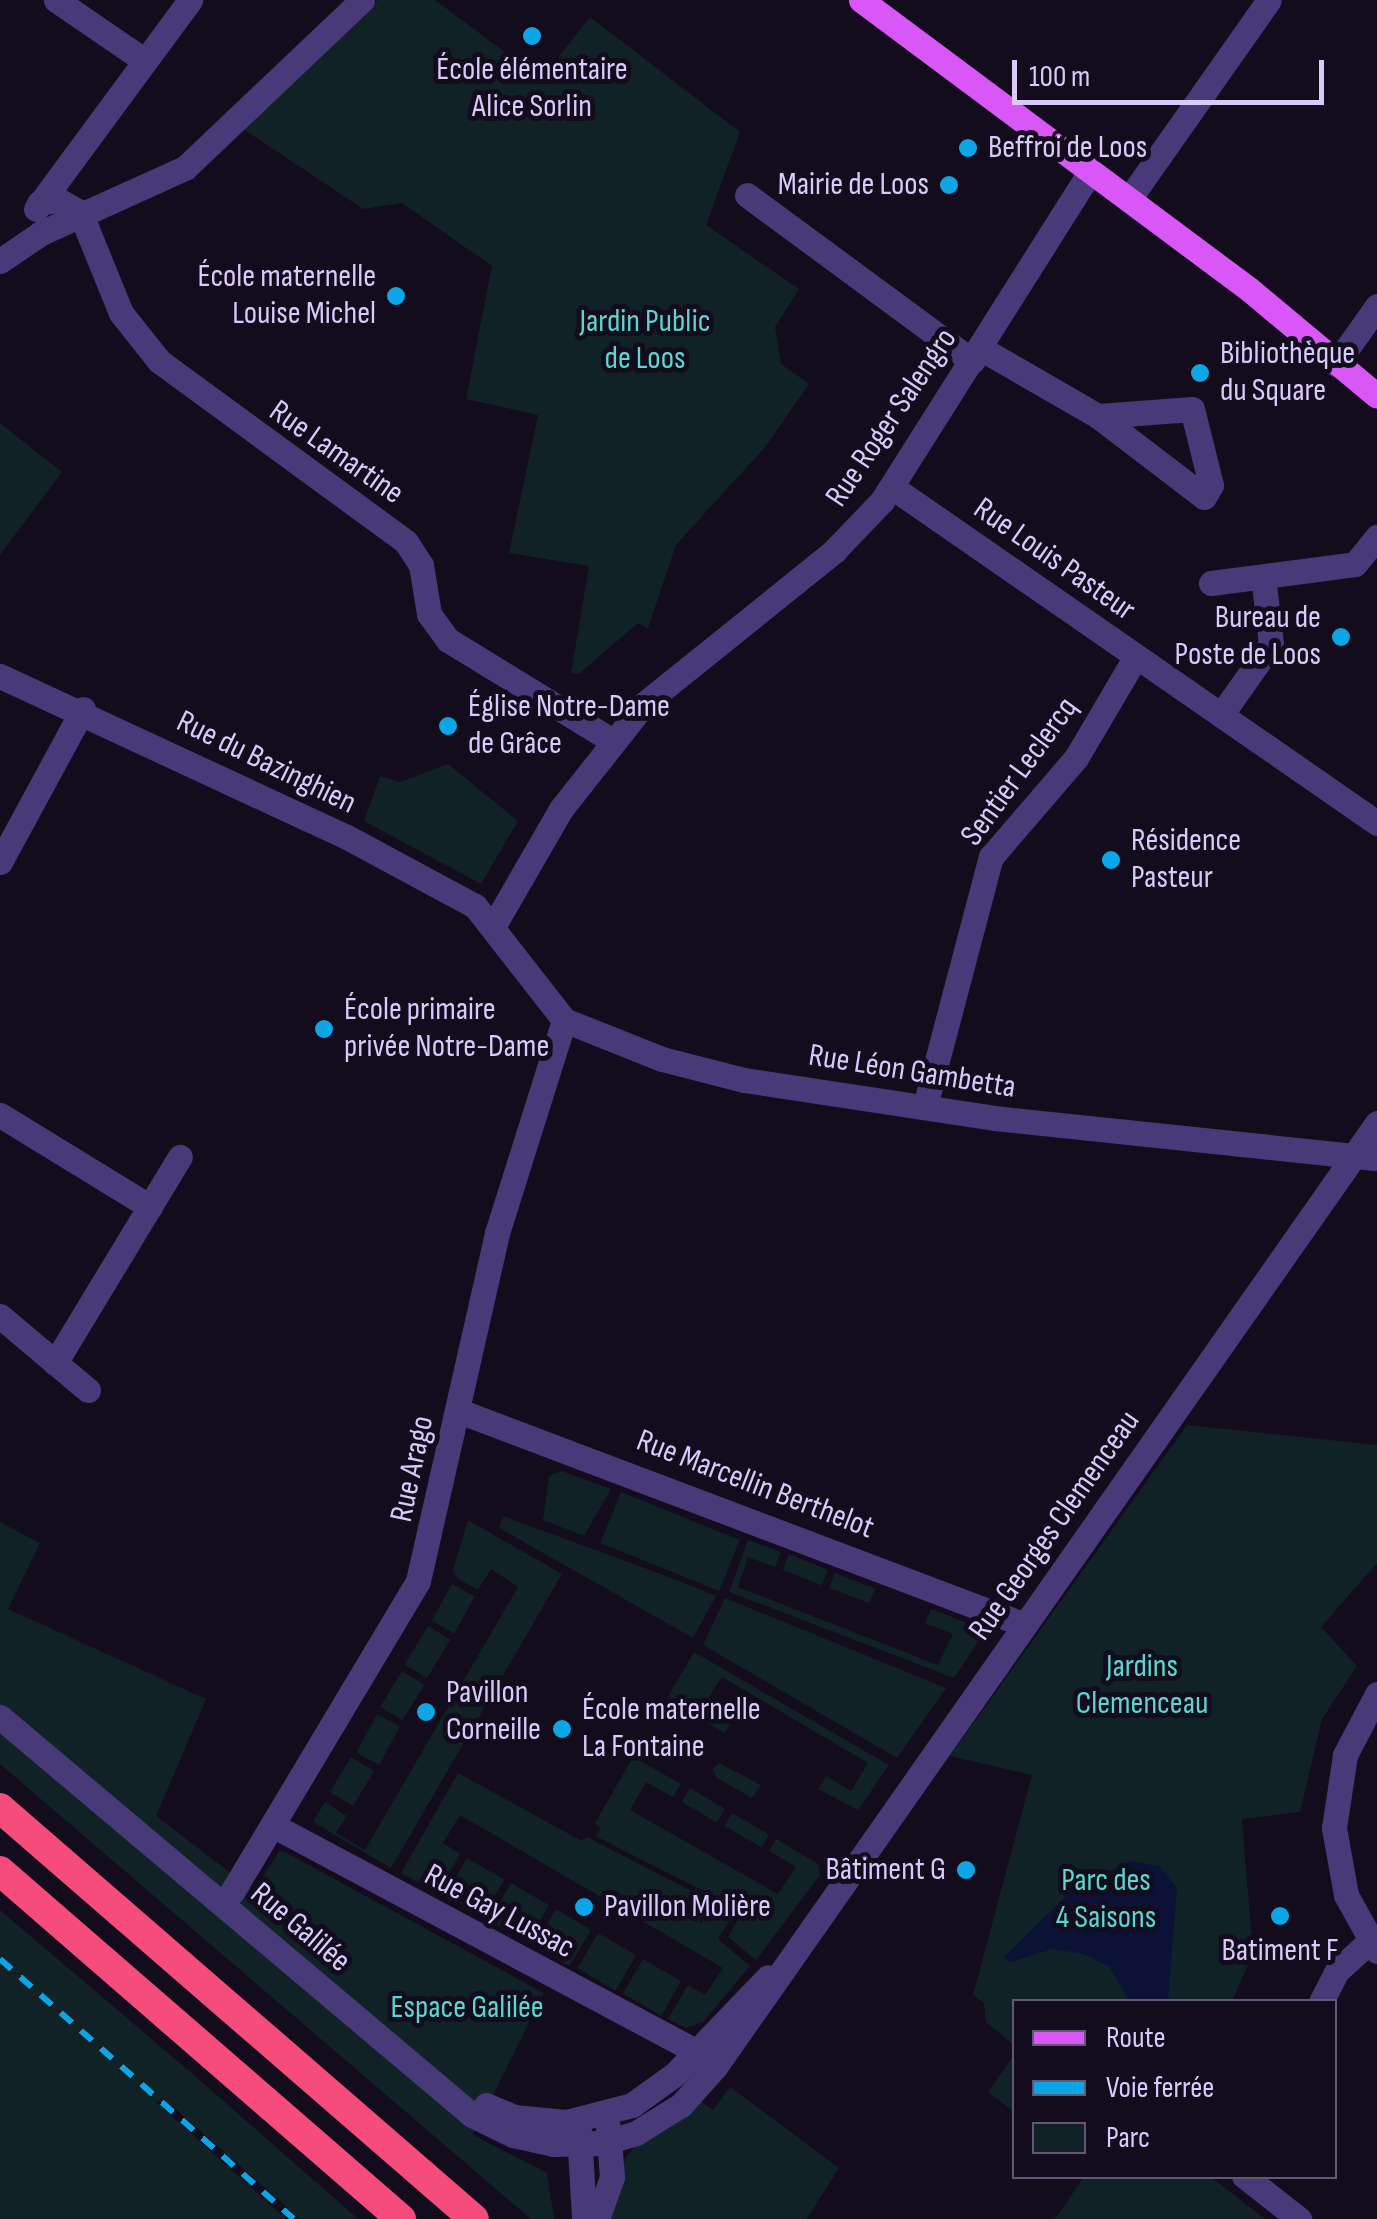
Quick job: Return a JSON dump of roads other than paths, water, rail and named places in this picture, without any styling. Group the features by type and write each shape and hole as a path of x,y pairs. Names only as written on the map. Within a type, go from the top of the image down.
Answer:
{"highway":[{"path":"0,1808 474,2219"},
{"path":"0,1871 401,2219"}],"main road":[{"path":"861,0 1341,357 1377,375"},
{"path":"1341,357 1377,396"}],"street":[{"path":"56,0 146,61"},
{"path":"0,259 190,0"},
{"path":"0,259 28,239 93,212 198,158 362,0"},
{"path":"1129,199 1269,0"},
{"name":"Rue Lamartine","path":"79,149 74,182 93,212 121,313 159,362 406,542 418,554 429,614 448,640 614,742"},
{"name":"Rue Roger Salengro","path":"494,926 560,809 667,681 834,551 892,487 1090,172"},
{"path":"747,195 976,354 1098,416 1204,497 1212,485 1192,409 1098,416"},
{"path":"39,204 58,200 93,212"},
{"path":"1341,357 1377,306"},
{"name":"Rue Louis Pasteur","path":"892,487 1377,823"},
{"path":"1211,582 1356,564 1377,537"},
{"path":"1222,715 1272,644 1264,576"},
{"name":"Sentier Leclercq","path":"925,1106 988,864 1081,751 1136,656"},
{"name":"Rue du Bazinghien","path":"0,676 84,709 263,803 345,836 475,906 494,926"},
{"path":"0,862 84,709"},
{"path":"494,926 564,1020"},
{"name":"Rue Léon Gambetta","path":"564,1020 703,1071 925,1106 1365,1157"},
{"name":"Rue Arago","path":"232,1892 276,1827 412,1595 459,1411 497,1233 564,1020"},
{"path":"0,1116 150,1207"},
{"name":"Rue Georges Clemenceau","path":"594,2131 648,2128 690,2097 1025,1625 1365,1157 1377,1122"},
{"path":"55,1362 180,1157"},
{"path":"0,1316 88,1390"},
{"name":"Rue Marcellin Berthelot","path":"459,1411 1025,1625"},
{"path":"1323,1999 1337,1971 1374,1946 1340,1878 1334,1810 1344,1755 1377,1694"},
{"name":"Rue Galilée","path":"0,1716 461,2107 512,2135 594,2131"},
{"name":"Rue Gay Lussac","path":"276,1827 695,2051"},
{"name":"Rue Galilée","path":"141,1832 232,1892 478,2101 525,2119 594,2131"},
{"name":"Rue Georges Clemenceau","path":"594,2131 654,2091 784,1964"},
{"path":"594,2131 599,2212"},
{"path":"1248,2179 1299,2219"}],"water":[{"path":"1130,1861 1159,1866 1177,1888 1168,1999 1129,1999 1109,1967 1084,1954 1053,1949 1010,1962 1003,1958 1073,1889"}],"railway":[{"path":"0,1959 294,2219"}],"place":[{"name":"École élémentaire Alice Sorlin","path":"532,36"},
{"name":"Beffroi de Loos","path":"968,148"},
{"name":"Mairie de Loos","path":"949,185"},
{"name":"École maternelle Louise Michel","path":"396,296"},
{"name":"Bibliothèque du Square","path":"1200,373"},
{"name":"Bureau de Poste de Loos","path":"1341,637"},
{"name":"Église Notre-Dame de Grâce","path":"448,726"},
{"name":"Résidence Pasteur","path":"1111,860"},
{"name":"École primaire privée Notre-Dame","path":"324,1029"},
{"name":"Pavillon Corneille","path":"426,1712"},
{"name":"École maternelle La Fontaine","path":"562,1729"},
{"name":"Bâtiment G","path":"966,1870"},
{"name":"Pavillon Molière","path":"584,1907"},
{"name":"Batiment F","path":"1280,1916"}],"park label":[{"name":"Jardin Public de Loos","path":"645,342"},
{"name":"Jardins Clemenceau","path":"1142,1686"},
{"name":"Parc des 4 Saisons","path":"1106,1900"},
{"name":"Espace Galilée","path":"467,2008"}]}
